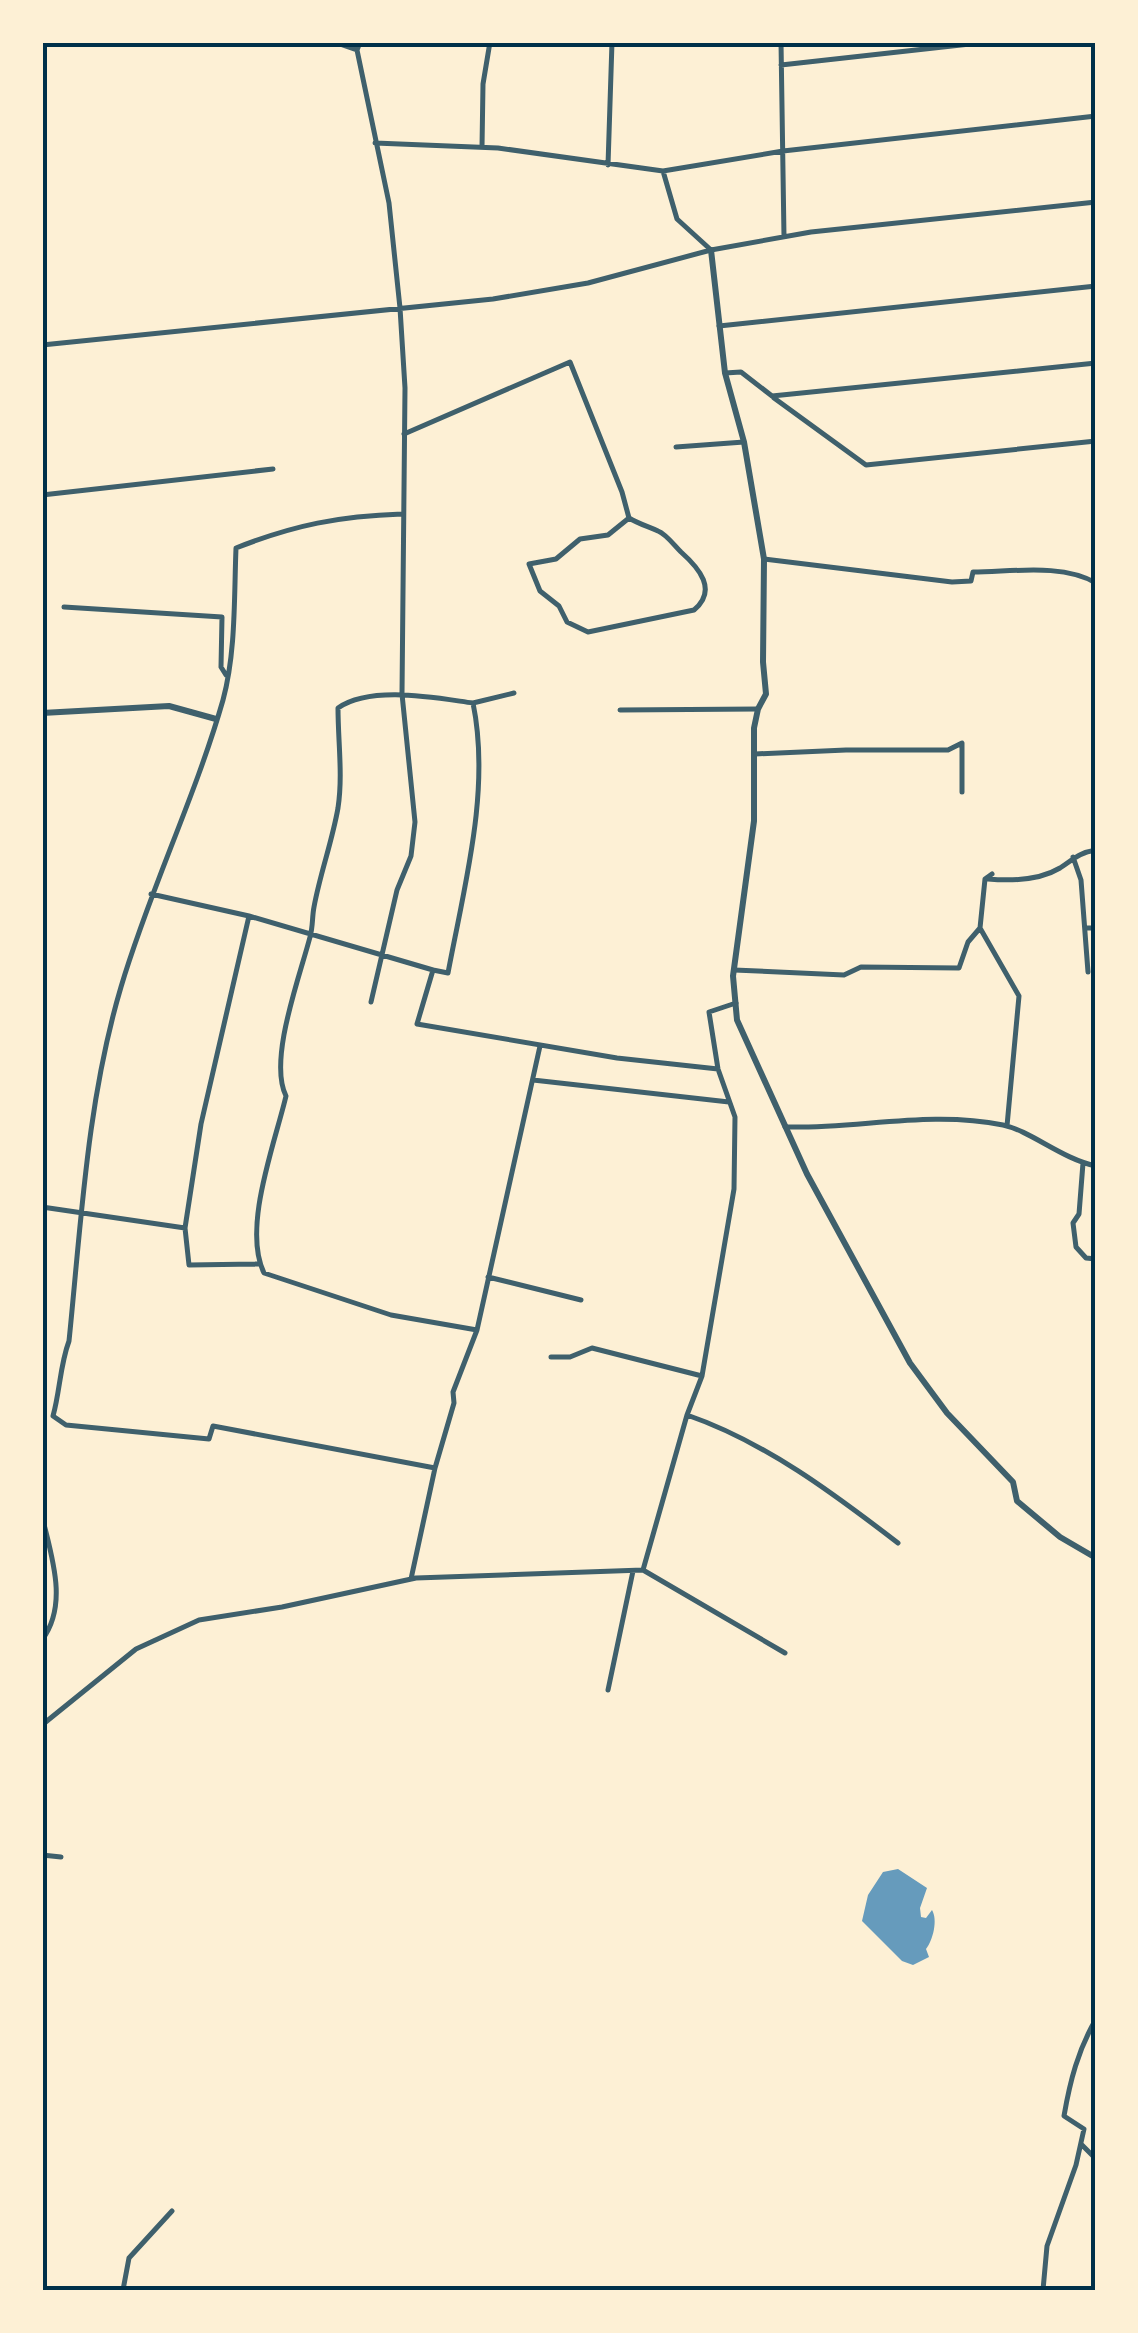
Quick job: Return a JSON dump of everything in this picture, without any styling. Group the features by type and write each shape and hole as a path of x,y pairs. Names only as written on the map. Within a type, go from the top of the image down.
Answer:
{"street":[{"path":"334,42 359,46 389,203 400,308 404,434 402,694 415,822 411,856 397,890 371,1002"},
{"path":"482,147 483,84 490,42"},
{"path":"608,166 612,42"},
{"path":"780,42 784,237"},
{"path":"781,65 988,42"},
{"path":"376,143 482,147 663,171 783,150 1096,116"},
{"path":"663,171 677,220 710,250 725,372 744,442 764,559 766,694 758,709 752,754 754,821 734,970 737,1020 806,1174 910,1363 947,1413 1013,1482 1017,1501 1060,1537 1096,1558"},
{"path":"42,345 493,299 588,283 710,250 784,237 1096,202"},
{"path":"719,326 1096,286"},
{"path":"404,434 570,362 622,492 628,518 660,531 702,572 706,589 702,603 694,610 588,632 566,622 559,606 540,591 529,564 556,560 580,538 608,535 628,518"},
{"path":"772,396 1096,363"},
{"path":"725,372 741,372 866,465 1096,441"},
{"path":"676,447 744,442"},
{"path":"42,495 273,468"},
{"path":"42,1423 53,1416 69,1341 88,1155 120,991 150,894 180,828 226,676 236,548 323,520 402,514"},
{"path":"764,559 952,582 971,581 973,572 1063,572 1081,574 1096,583"},
{"path":"64,608 222,618 221,667 226,676"},
{"path":"477,1330 391,1315 264,1273 258,1236 266,1174 286,1096 280,1084 293,992 312,933 342,777 338,708 346,702 402,694 473,703 514,693"},
{"path":"150,894 249,916 448,973 468,877 478,796 473,703"},
{"path":"42,713 169,706 216,719"},
{"path":"620,710 758,709"},
{"path":"752,754 948,750 962,742 962,792"},
{"path":"734,970 844,976 862,967 959,968 968,942 980,928 988,876 1014,881 1058,870 1078,853 1096,850"},
{"path":"1073,857 1081,880 1088,972"},
{"path":"249,916 202,1124 185,1228 187,1262 193,1266 260,1264"},
{"path":"980,928 1019,996 1007,1126"},
{"path":"1085,928 1096,928"},
{"path":"433,970 417,1024 540,1046 718,1069"},
{"path":"643,1570 686,1415 702,1376 734,1190 735,1117 718,1069 708,1012 736,1003"},
{"path":"411,1579 454,1402 453,1392 477,1330 540,1046"},
{"path":"532,1080 728,1102"},
{"path":"785,1127 825,1128 897,1120 1007,1126 1083,1164 1096,1166"},
{"path":"1083,1164 1080,1214 1073,1223 1076,1247 1086,1258 1096,1259"},
{"path":"42,1207 185,1228"},
{"path":"488,1277 580,1300"},
{"path":"551,1357 570,1357 592,1348 702,1376"},
{"path":"686,1415 767,1452 841,1499 898,1543"},
{"path":"53,1416 66,1425 172,1437 209,1439 213,1426 435,1468"},
{"path":"42,1516 57,1580 49,1632 42,1640"},
{"path":"608,1690 633,1570"},
{"path":"42,1725 136,1648 199,1620 282,1608 411,1579 643,1570 785,1653"},
{"path":"42,1854 60,1856"},
{"path":"1042,2290 1047,2246 1084,2128 1064,2116 1069,2086 1096,2019"},
{"path":"1081,2144 1096,2159"},
{"path":"123,2290 129,2258 172,2211"}],"water":[{"path":"898,1869 927,1888 921,1917 926,1918 932,1910 935,1919 926,1949 929,1957 913,1965 902,1961 862,1921 868,1895 883,1872"}]}
